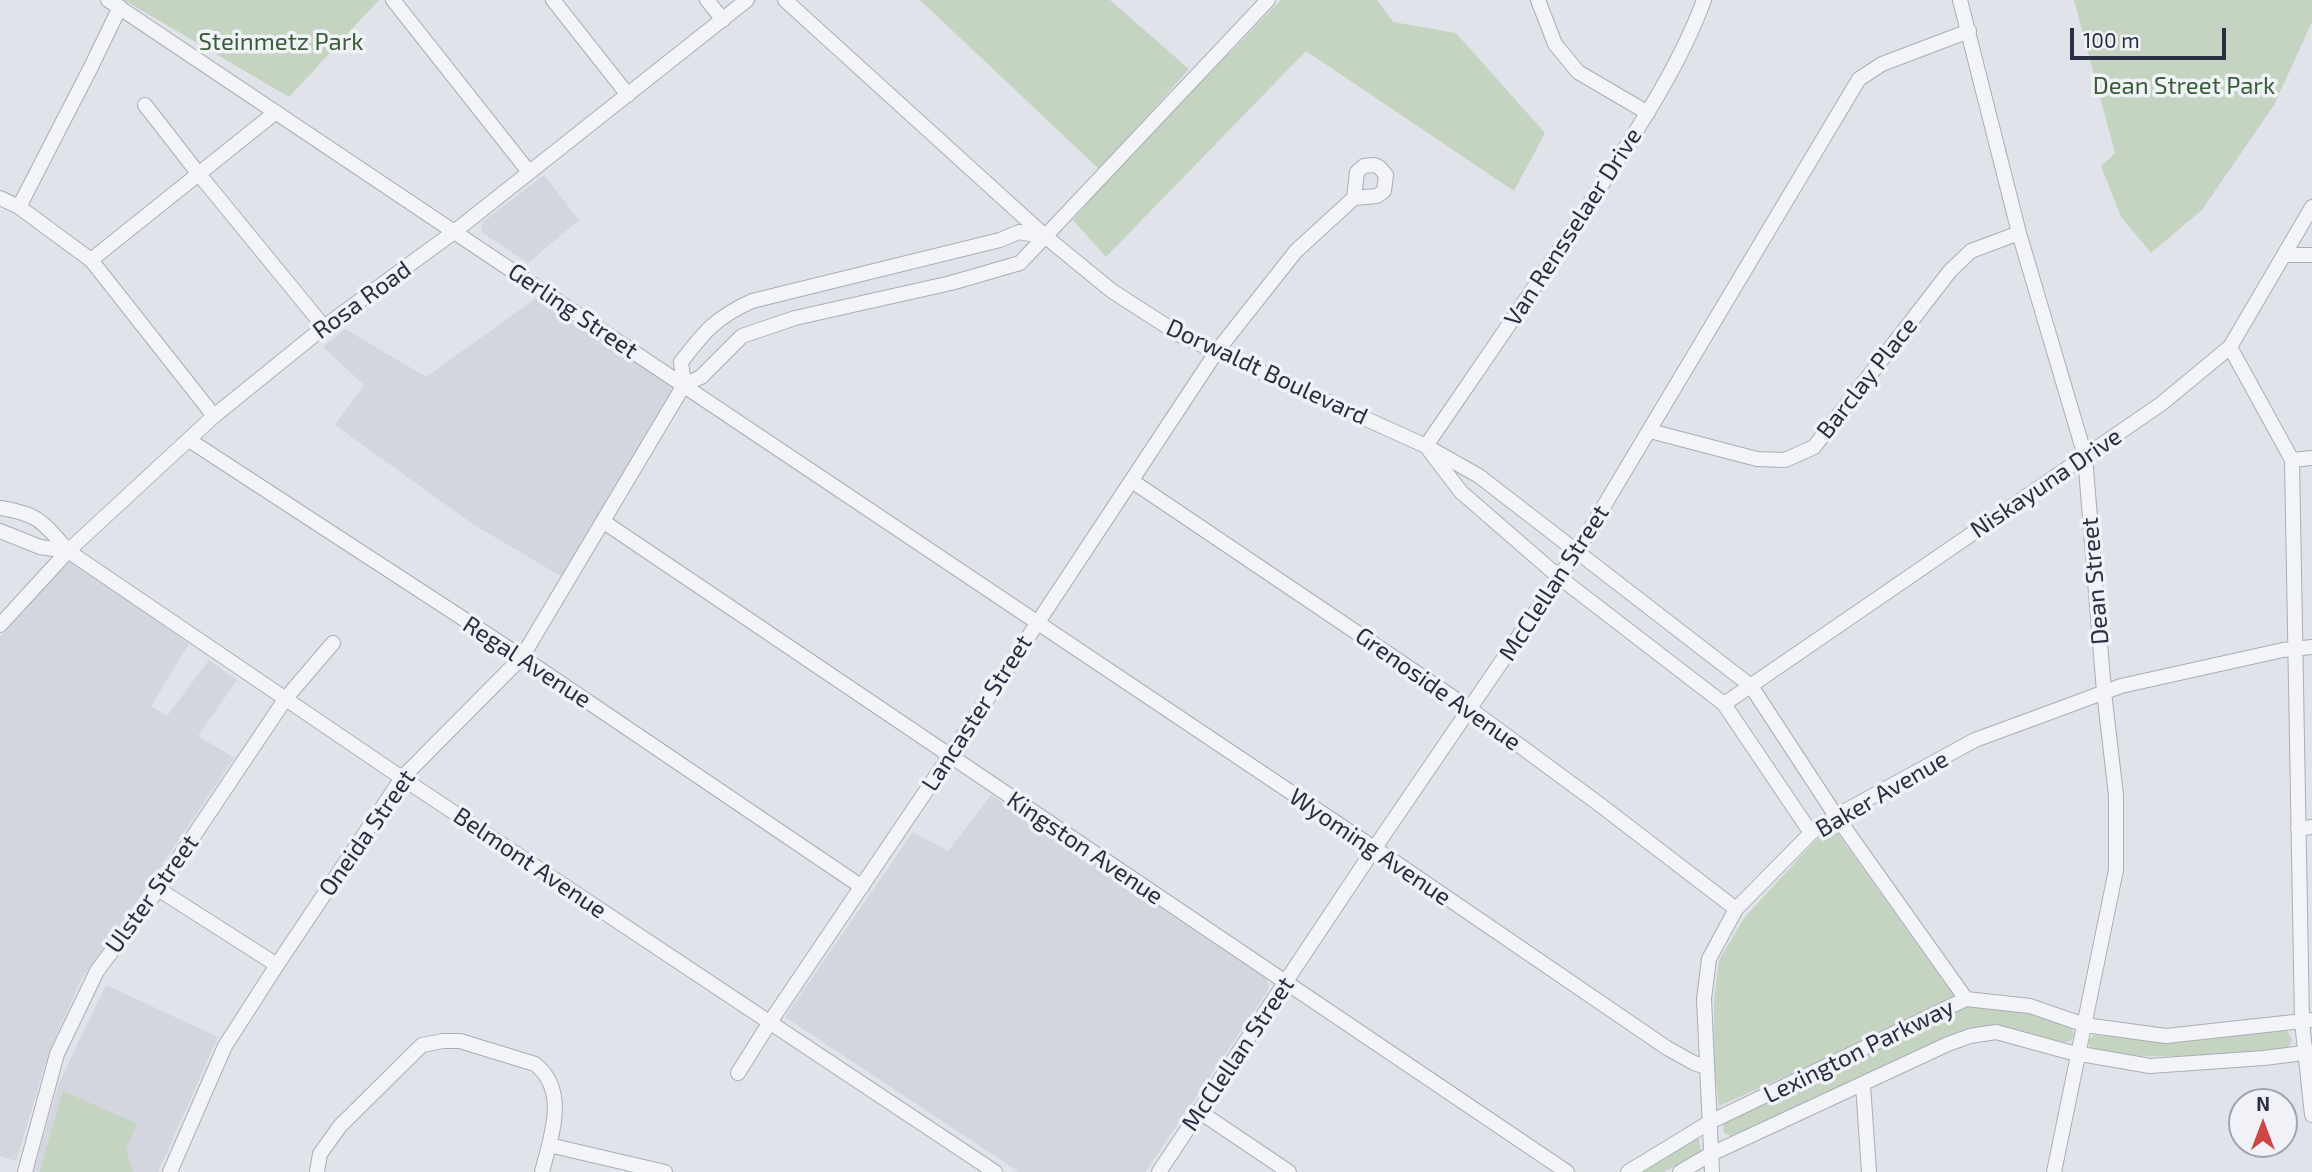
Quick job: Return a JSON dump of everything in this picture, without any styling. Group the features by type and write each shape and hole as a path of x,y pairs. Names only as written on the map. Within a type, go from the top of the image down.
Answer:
{"street":[{"path":"393,0 529,172"},
{"path":"553,0 628,95"},
{"path":"707,0 723,20"},
{"name":"Rosa Road","path":"0,625 68,551 214,416 324,327 454,232 747,0"},
{"name":"Dorwaldt Boulevard","path":"785,0 1046,237 1112,291 1182,336 1426,446 1479,476 1751,686 1836,816 1966,999"},
{"path":"1046,237 1019,232 1000,240 752,301 723,314 702,335 681,362 684,385 701,377 742,336 795,318 951,283 1020,263 1046,237 1268,0"},
{"path":"1538,0 1555,44 1578,72 1648,113"},
{"name":"Van Rensselaer Drive","path":"1426,446 1570,235 1648,113 1694,27 1704,0"},
{"name":"Dean Street","path":"1960,0 2019,233 2085,456 2104,692 2116,795 2116,870 2054,1172"},
{"path":"19,207 92,67 114,3"},
{"name":"Gerling Street","path":"114,3 1036,623"},
{"name":"McClellan Street","path":"1159,1172 1577,551 1859,79 1882,64 1969,31"},
{"path":"145,105 324,327"},
{"path":"91,260 276,112"},
{"path":"0,198 19,207 91,260 214,416"},
{"name":"Lancaster Street","path":"737,1073 1217,351 1293,254 1354,198"},
{"name":"Niskayuna Drive","path":"1724,704 2161,404 2230,347 2312,207"},
{"name":"Barclay Place","path":"1650,431 1757,459 1785,460 1814,447 1950,271 1971,251 2019,233"},
{"path":"2285,255 2312,255"},
{"path":"2230,347 2292,460 2294,648 2305,828 2307,1021 2312,1115"},
{"name":"Oneida Street","path":"170,1172 225,1046 277,965 402,778 522,657 684,385"},
{"name":"Regal Avenue","path":"189,440 522,657 862,887"},
{"name":"Dorwaldt Boulevard","path":"1426,446 1461,492 1559,577 1724,704 1811,833"},
{"path":"2292,460 2312,458"},
{"name":"Grenoside Avenue","path":"1132,481 1471,709 1736,909"},
{"path":"0,508 28,513 46,526 68,551"},
{"name":"Kingston Avenue","path":"604,522 1567,1172"},
{"path":"0,531 40,547 68,551"},
{"name":"Belmont Avenue","path":"68,551 402,778 995,1172"},
{"name":"Wyoming Avenue","path":"1036,623 1667,1048 1706,1067"},
{"name":"Ulster Street","path":"25,1172 57,1054 97,971 158,890 286,698 333,643"},
{"name":"Baker Avenue","path":"1712,1172 1704,999 1709,959 1736,909 1811,833 1836,816 1975,740 2104,692 2294,648 2312,647"},
{"path":"158,890 277,965"},
{"name":"Lexington Parkway","path":"1628,1172 1710,1122 1966,999 2030,1006 2085,1025 2166,1036 2307,1021"},
{"name":"Lexington Parkway","path":"1679,1172 1711,1154 1970,1036 1996,1032 2079,1054 2150,1066 2308,1052"},
{"path":"317,1172 320,1154 340,1126 422,1045 443,1041 460,1041 535,1063 544,1071 555,1093 556,1106 542,1172"},
{"path":"1863,1085 1869,1172"},
{"path":"1200,1112 1289,1172"},
{"path":"549,1145 665,1172"}],"shaded area":[{"path":"544,175 579,220 528,263 483,233 481,226"},
{"path":"538,297 670,386 673,391 564,578 473,524 335,425 364,385 323,347 345,329 426,377"},
{"path":"70,559 189,644 151,706 167,716 209,660 237,680 198,736 234,758 82,978 49,1052 16,1161 0,1156 0,637"},
{"path":"991,795 1267,978 1269,989 1145,1172 1019,1172 785,1017 913,832 948,851"},
{"path":"106,985 218,1037 158,1172 33,1172 59,1083"}],"green space":[{"name":"Steinmetz Park","path":"124,0 379,0 289,97"},
{"path":"920,0 1110,0 1189,69 1100,170"},
{"path":"1281,0 1377,0 1393,22 1456,33 1545,133 1514,191 1306,51 1106,257 1073,220 1110,176"},
{"name":"Dean Street Park","path":"2074,0 2312,0 2312,22 2274,105 2202,210 2151,253 2121,217 2101,166 2115,153"},
{"path":"1834,828 1954,996 1859,1044 1719,1106 1714,1066 1714,1001 1719,960 1745,917 1815,841"},
{"path":"1977,1004 2049,1018 2071,1027 2074,1035 2071,1041 2061,1043 2007,1029 1760,1126 1730,1136 1724,1133 1726,1120 1962,1008"},
{"path":"2286,1029 2292,1039 2290,1045 2284,1049 2193,1057 2138,1056 2095,1050 2090,1047 2088,1040 2094,1035 2156,1040"},
{"path":"63,1091 137,1124 126,1149 133,1172 40,1172"},
{"path":"1694,1139 1699,1139 1701,1152 1664,1172 1636,1172"}]}
